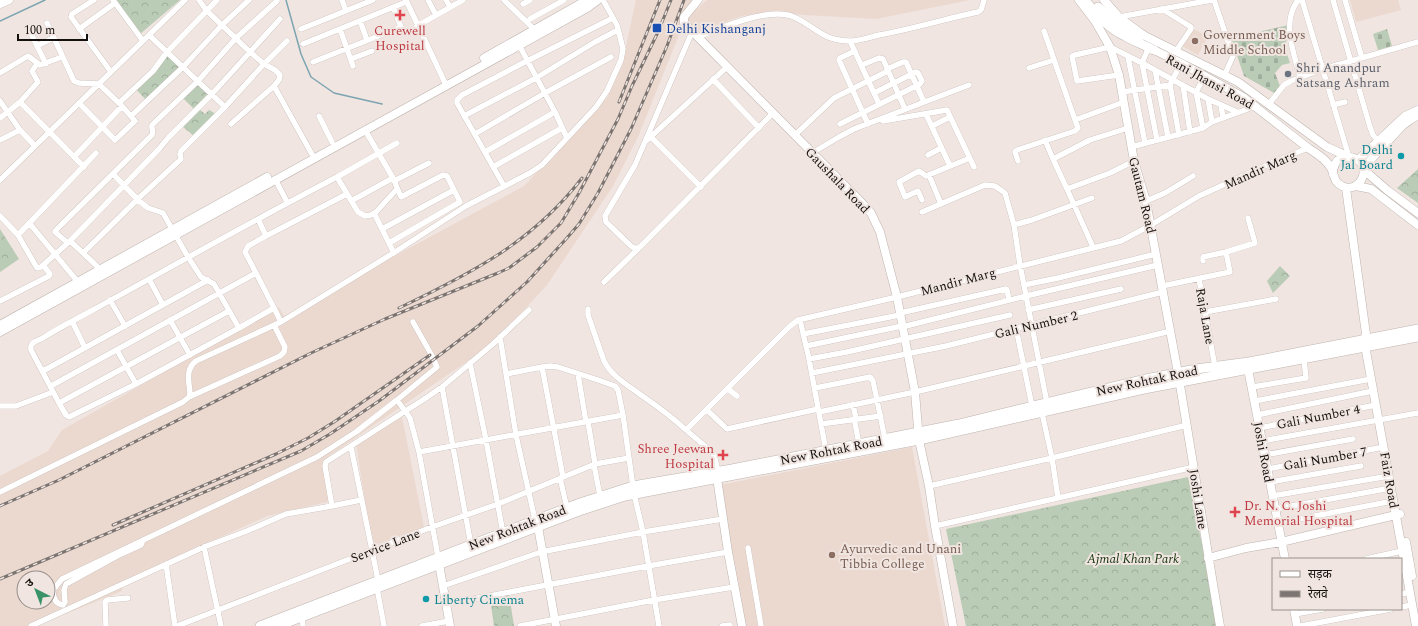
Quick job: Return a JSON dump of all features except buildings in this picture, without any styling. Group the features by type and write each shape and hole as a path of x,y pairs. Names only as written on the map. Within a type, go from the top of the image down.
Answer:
{"main road":[{"path":"1085,0 1109,27 1150,49"},
{"path":"1092,0 1102,12 1118,25 1143,35"},
{"name":"New Rohtak Road","path":"718,475 859,444 885,439 919,436 959,424 1141,380 1248,369 1304,359 1367,341 1418,329"},
{"name":"New Rohtak Road","path":"260,626 536,524 567,508 600,496 718,475 1042,412 1144,389 1215,366 1249,362 1367,341 1418,337"},
{"name":"New Rohtak Road","path":"438,561 471,545 502,533 578,511 633,490"},
{"name":"New Rohtak Road","path":"278,626 302,622 377,584"}],"street":[{"path":"0,4 9,0"},
{"path":"94,0 71,15 72,19 111,72"},
{"path":"0,180 185,0"},
{"path":"200,0 206,10 250,52 280,75 280,80 231,124"},
{"path":"74,157 120,105 154,71 167,52 217,0"},
{"path":"131,116 183,67 222,25 249,0"},
{"path":"342,0 346,11"},
{"path":"301,29 373,0"},
{"path":"428,0 436,15"},
{"path":"446,0 450,7"},
{"path":"417,26 463,0"},
{"path":"504,0 534,30"},
{"path":"523,4 530,0"},
{"path":"530,19 564,0"},
{"path":"0,325 100,269 275,179 332,142 519,45 587,8 598,0"},
{"path":"189,396 189,371 193,364 211,354 274,326 394,253 466,206 542,165 596,107 615,76 621,60 623,49 618,30 603,0"},
{"name":"Gaushala Road","path":"698,0 686,13 683,20 684,23 864,205 876,222 897,297 908,354 915,392 919,436 953,626"},
{"path":"639,248 634,248 631,246 606,222 605,216 635,165 643,144 695,34 750,18 780,14 795,18 824,36 850,41 887,34 978,12 981,10 984,0"},
{"name":"Rani Jhansi Road","path":"1079,0 1095,22 1128,42 1150,49 1181,63 1243,97 1308,148 1320,155 1331,168 1333,174"},
{"name":"Rani Jhansi Road","path":"1104,0 1119,17 1143,35 1238,82 1327,147 1349,157"},
{"path":"1119,17 1213,0 1233,56 1224,74"},
{"path":"1303,0 1349,157 1362,166 1387,190 1418,213"},
{"path":"1300,77 1289,28 1291,13 1303,0"},
{"path":"1333,0 1370,127 1381,144"},
{"path":"1345,0 1362,58"},
{"path":"79,28 114,1 143,40"},
{"path":"100,269 83,253 55,232 56,230 152,134 152,125 198,81 236,38 277,1"},
{"path":"303,44 406,1 445,83"},
{"path":"0,332 174,232 313,155 365,130 582,1"},
{"path":"313,62 401,27 393,7"},
{"path":"1162,9 1191,27 1176,52"},
{"path":"504,186 456,103 459,97 527,60 613,18"},
{"path":"0,216 18,235 38,269 69,242 124,186 168,138 212,94 280,19"},
{"path":"360,21 367,40"},
{"name":"Gautam Road","path":"1095,22 1110,47 1119,75 1131,147 1146,201 1179,377"},
{"path":"46,23 73,79 76,82 99,84 131,116 134,122 115,140 79,104"},
{"path":"28,27 46,64"},
{"path":"340,29 353,66"},
{"path":"464,116 536,78 595,42 618,30"},
{"path":"1018,161 1016,150 1077,130 1075,120 1044,31"},
{"path":"149,35 225,107"},
{"path":"38,46 53,38"},
{"path":"83,253 181,159 181,151 287,41"},
{"path":"850,41 879,104"},
{"path":"1268,104 1284,85 1300,77 1418,42"},
{"path":"519,45 555,112 567,138"},
{"path":"1119,75 1079,82 1076,78 1072,58 1073,55 1110,47 1155,70 1171,82 1183,85 1208,99 1237,112"},
{"path":"1150,49 1142,63 1157,140"},
{"path":"351,59 372,51"},
{"path":"855,51 840,58 839,60 862,113 870,123"},
{"path":"0,72 28,56 40,65 62,57"},
{"path":"475,134 611,57"},
{"path":"1128,57 1145,143"},
{"path":"862,65 882,58 905,109"},
{"path":"1029,68 1054,60"},
{"path":"794,135 830,101 868,80 905,61 908,64 912,74"},
{"path":"1179,134 1171,82 1181,63"},
{"path":"0,118 20,102 38,82 32,71 37,64"},
{"path":"643,144 727,67"},
{"path":"1155,70 1168,137"},
{"path":"840,124 917,86 922,81 918,73 912,74 874,93"},
{"path":"1202,128 1196,92 1205,76"},
{"path":"713,80 758,128"},
{"path":"1122,92 1158,86 1171,82"},
{"path":"812,153 843,134 969,85"},
{"path":"1183,85 1190,132"},
{"path":"274,86 313,155"},
{"path":"917,86 924,102"},
{"path":"1208,99 1212,122"},
{"path":"0,100 20,130 35,146"},
{"path":"20,102 84,167"},
{"path":"1075,120 1124,102"},
{"path":"1333,105 1345,102"},
{"path":"1220,105 1223,118"},
{"path":"1131,147 1190,132 1237,112 1256,106"},
{"path":"870,123 946,110 974,167"},
{"path":"1356,186 1363,178 1362,166 1405,116 1418,110"},
{"path":"485,152 555,112"},
{"path":"604,282 773,114"},
{"path":"926,114 950,166"},
{"path":"319,116 332,142"},
{"path":"1381,144 1404,125 1418,116"},
{"path":"932,126 950,117"},
{"path":"493,166 562,128"},
{"path":"1052,159 1090,140 1128,128"},
{"path":"0,140 20,130"},
{"path":"365,130 393,179 400,196 402,197 443,175 447,176 460,201 460,203 389,243"},
{"path":"651,137 701,186"},
{"path":"1045,140 1052,159 1093,248"},
{"path":"274,308 136,384 71,417 67,416 59,403 31,350 34,343 47,335 397,143"},
{"path":"928,155 942,148"},
{"name":"Mandir Marg","path":"686,430 789,327 800,320 1121,241 1199,196 1308,148"},
{"path":"18,235 96,153"},
{"path":"1349,157 1343,158 1337,162 1334,167 1333,174 1338,184 1346,188 1356,186 1371,189 1418,225"},
{"path":"922,200 918,191 905,197 899,182 919,171 926,176 970,158"},
{"path":"1067,189 1110,173 1134,161"},
{"path":"351,201 429,162"},
{"path":"113,174 138,200 148,208 163,213 188,257 201,276 214,284 239,328"},
{"path":"929,175 941,204"},
{"path":"1146,201 1165,193 1193,176"},
{"path":"337,177 360,214 365,216 374,213 397,189"},
{"path":"275,179 288,202"},
{"path":"922,212 985,185 995,186 1007,195 1014,225 1038,363 1047,403"},
{"name":"Faiz Road","path":"1346,188 1371,379 1376,405 1381,419 1393,501 1398,515 1404,579 1415,608 1416,626"},
{"path":"382,230 454,190"},
{"path":"281,322 245,252 245,249 266,236 347,194"},
{"path":"1014,225 1092,198"},
{"path":"374,213 394,253"},
{"path":"1203,261 1203,257 1255,243 1248,218"},
{"path":"258,219 266,236"},
{"path":"30,224 78,282"},
{"name":"Raja Lane","path":"1215,366 1199,279 1201,277 1230,272 1226,252"},
{"path":"1024,285 1156,254"},
{"path":"0,301 49,276 50,274 43,265"},
{"path":"806,346 902,326 1158,266"},
{"path":"0,406 16,406 52,389 117,350 256,273"},
{"path":"148,279 162,305"},
{"name":"Gali Number 2","path":"812,373 946,346 1199,279"},
{"path":"43,371 208,280"},
{"path":"803,334 900,314 1006,289 1009,300"},
{"path":"1028,310 1121,289"},
{"path":"1205,312 1276,299"},
{"path":"110,300 125,326"},
{"path":"588,309 590,322 604,362 608,368 626,384 669,415 714,455 728,552 742,626"},
{"path":"332,506 324,464 328,460 351,447 442,387 529,310"},
{"path":"59,403 228,311"},
{"path":"809,359 1010,315"},
{"path":"170,320 190,355"},
{"path":"800,320 815,388 826,451"},
{"path":"72,321 86,348"},
{"path":"142,540 141,545 66,584 64,590 65,602 61,605 56,602 53,590 62,580 142,540 317,456 356,432 438,368 432,354 413,322"},
{"path":"0,492 183,402 189,396 280,356 284,352 285,347 274,326"},
{"path":"1016,328 1032,406"},
{"path":"707,410 727,428 915,392 1170,331"},
{"path":"500,337 516,435 536,524 555,623"},
{"path":"1367,341 1415,608 1402,607"},
{"path":"117,350 136,384"},
{"path":"1252,388 1306,378 1304,359"},
{"path":"470,363 486,440 502,533"},
{"path":"506,374 554,366 598,380 617,388 619,391 624,416 633,490 643,532 659,626"},
{"path":"542,367 567,508"},
{"name":"Joshi Road","path":"1248,369 1285,558"},
{"path":"578,374 600,496"},
{"path":"815,388 868,377 872,378 885,439"},
{"name":"Joshi Lane","path":"1179,377 1220,626"},
{"path":"1255,401 1371,379"},
{"path":"442,387 471,545"},
{"path":"728,389 737,396"},
{"path":"1257,415 1373,391"},
{"path":"397,400 410,418 419,452 450,623 422,626"},
{"path":"853,404 859,444"},
{"name":"Gali Number 4","path":"1259,428 1376,405"},
{"path":"1042,412 1052,458 1058,498"},
{"path":"1262,441 1418,413"},
{"path":"419,452 624,416"},
{"path":"821,424 856,421 881,416"},
{"path":"929,486 1187,425"},
{"path":"1264,455 1353,439"},
{"path":"351,447 384,626"},
{"name":"Gali Number 7","path":"1267,468 1384,447"},
{"name":"Service Lane","path":"176,626 465,514 498,504 594,464 629,458"},
{"path":"1270,482 1361,466"},
{"path":"935,526 1194,467"},
{"path":"1272,496 1389,476"},
{"path":"1275,509 1391,488"},
{"path":"31,626 204,547 247,531 286,514 361,500"},
{"path":"1278,523 1393,501"},
{"path":"1208,558 1246,548 1281,542 1398,515"},
{"path":"443,586 541,552 643,532 723,519"},
{"path":"204,547 221,626"},
{"path":"748,548 761,626"},
{"path":"1370,558 1402,551"},
{"path":"446,604 728,552"},
{"path":"166,564 176,626"},
{"path":"520,626 555,623 654,600 734,587"},
{"path":"1402,594 1410,592"},
{"path":"106,626 105,602 107,600 128,598"},
{"path":"1297,626 1294,611 1308,610"},
{"path":"1301,626 1386,610"},
{"path":"722,626 730,625"}],"shaded area":[{"path":"636,0 693,0 638,137 613,186 547,285 519,315 478,354 326,458 331,501 267,516 124,581 122,591 36,626 0,626 0,476 48,451 62,430 279,307 284,316 524,186 607,98 622,65"},
{"path":"707,0 970,0 876,19 775,12 742,16 700,31 686,22 688,17"},
{"path":"1350,0 1398,0 1401,10 1356,22"},
{"name":"Government Boys Middle School","path":"1192,28 1208,37 1198,55 1182,46"},
{"path":"402,417 424,527 372,546 356,444"},
{"name":"Ayurvedic and Unani Tibbia College","path":"912,447 945,626 745,626 720,485"}],"green space":[{"path":"116,0 180,0 140,34"},
{"path":"1289,25 1285,48 1290,63 1282,65 1275,73 1280,86 1276,94 1244,76 1231,38"},
{"path":"1387,29 1392,46 1378,50 1373,34"},
{"path":"166,54 180,67 146,100 134,87"},
{"path":"198,84 209,94 194,109 183,98"},
{"path":"199,109 205,114 209,110 216,114 194,136 182,126"},
{"path":"1418,169 1418,203 1397,188"},
{"path":"0,229 19,259 0,272"},
{"path":"1280,266 1290,276 1273,293 1267,281"},
{"name":"Ajmal Khan Park","path":"1188,477 1219,626 966,626 946,529"},
{"path":"509,594 514,626 494,626 490,598"}],"waterway":[{"path":"0,21 45,0"},
{"path":"286,0 301,54 311,77 334,93 382,104"}],"railway":[{"path":"619,102 660,0"},
{"path":"0,506 59,480 311,353 385,319 509,268 537,247 561,223 579,193 618,119 671,0"},
{"path":"0,579 301,451 330,434 379,401 478,326 527,282 579,224 598,193 631,129 667,46 684,0"},
{"path":"399,308 451,282 499,254 543,221 563,201 582,178"},
{"path":"113,525 276,454 308,438 334,422 430,355"}],"place":[{"name":"Curewell Hospital","path":"400,15"},
{"name":"Delhi Kishanganj","path":"657,28"},
{"name":"Government Boys Middle School","path":"1195,41"},
{"name":"Shri Anandpur Satsang Ashram","path":"1288,74"},
{"name":"Delhi Jal Board","path":"1401,156"},
{"name":"Shree Jeewan Hospital","path":"723,455"},
{"name":"Dr. N. C. Joshi Memorial Hospital","path":"1235,512"},
{"name":"Ayurvedic and Unani Tibbia College","path":"832,555"},
{"name":"Liberty Cinema","path":"426,599"}]}
